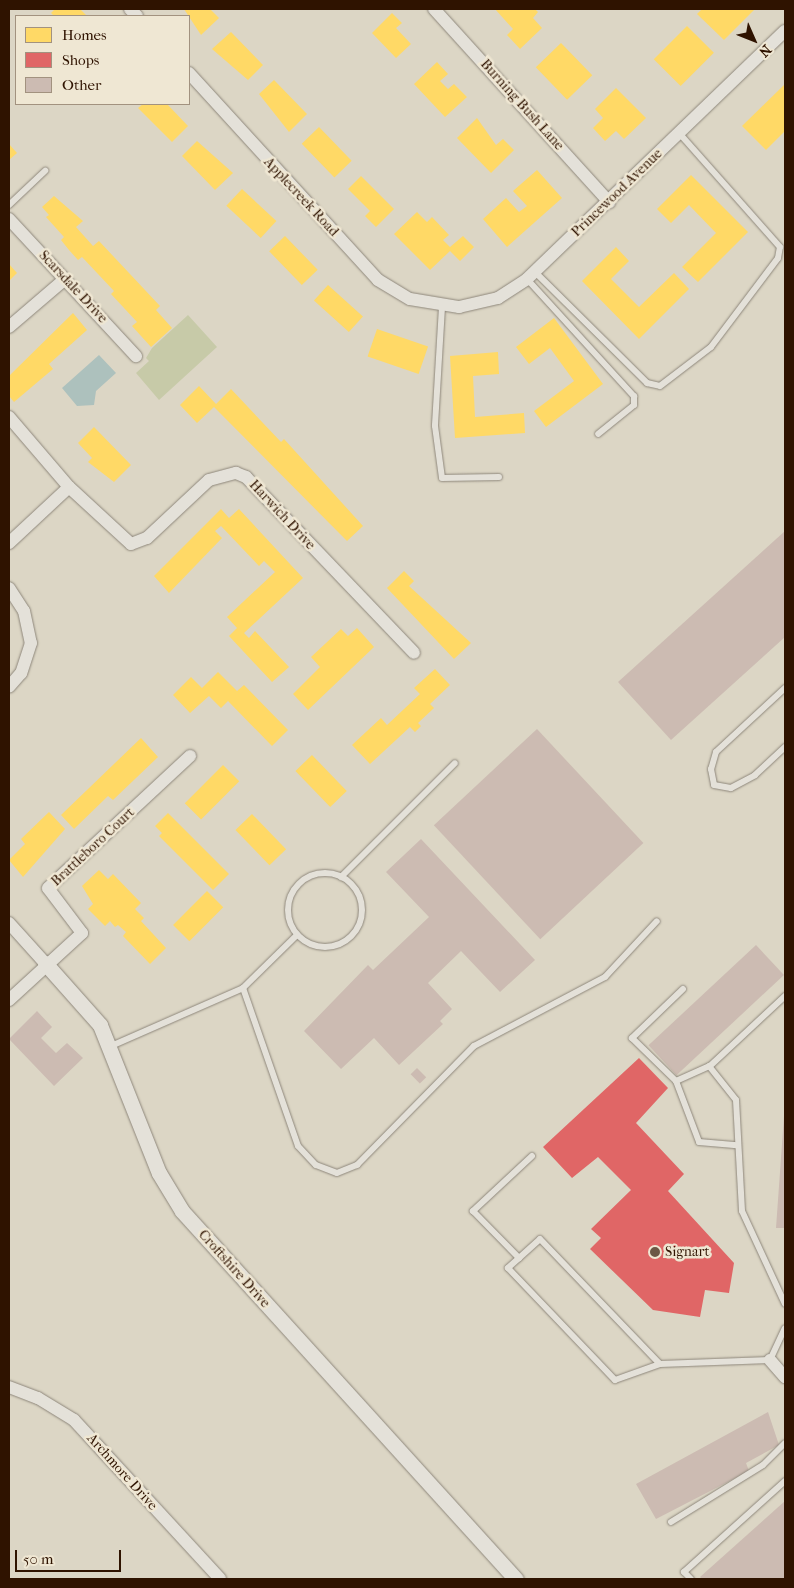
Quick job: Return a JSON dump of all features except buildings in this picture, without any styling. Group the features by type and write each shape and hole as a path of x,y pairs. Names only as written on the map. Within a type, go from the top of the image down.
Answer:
{"street":[{"name":"Burning Bush Lane","path":"434,9 609,202"},
{"name":"Princewood Avenue","path":"425,304 442,307 489,301 531,275 785,31"},
{"name":"Applecreek Road","path":"190,75 378,280 425,304"},
{"name":"Scarsdale Drive","path":"9,219 136,356"},
{"path":"9,327 65,279"},
{"name":"Harwich Drive","path":"9,417 70,487 131,544 147,538 209,480 236,473 246,477 414,653"},
{"path":"9,543 70,487"},
{"path":"9,588 24,610 31,643 21,673 9,688"},
{"name":"Brattleboro Court","path":"45,963 82,933 48,888 190,756"},
{"name":"Croftshire Drive","path":"9,923 86,1005 112,1046 158,1173 182,1211 516,1579"},
{"path":"9,1000 45,963"},
{"path":"770,1360 785,1377"},
{"name":"Archmore Drive","path":"9,1387 38,1398 74,1420 220,1579"}],"lane":[{"path":"531,275 647,383 660,386 711,347 778,258 780,247 680,133"},
{"path":"9,205 45,172"},
{"path":"531,275 634,396 634,405 598,434"},
{"path":"442,307 435,426 442,478 499,477"},
{"path":"785,688 716,752 711,769 714,785 731,788 755,775 785,748"},
{"path":"341,877 455,764"},
{"path":"316,874 341,877 358,893 361,904 357,927 350,937 335,945 318,947 297,935 288,912 295,888 316,874"},
{"path":"243,988 298,1146 316,1165 337,1172 357,1164 474,1046 604,977 657,921"},
{"path":"112,1046 243,988 297,935"},
{"path":"683,989 632,1038 676,1081 700,1142 736,1145"},
{"path":"676,1081 710,1066 785,996"},
{"path":"710,1066 736,1100 736,1145 742,1211 785,1304"},
{"path":"519,1258 473,1211 532,1156"},
{"path":"660,1364 540,1239 508,1268 615,1380 660,1364 770,1360 785,1328"},
{"path":"671,1522 763,1465 785,1443"},
{"path":"691,1579 684,1572 785,1481"}],"green space":[{"path":"188,315 217,347 159,400 136,373 149,361 146,358 152,348"}],"shaded area":[{"path":"99,355 116,373 96,391 94,405 77,406 62,388"}],"place":[{"name":"Signart","path":"655,1252"}]}
